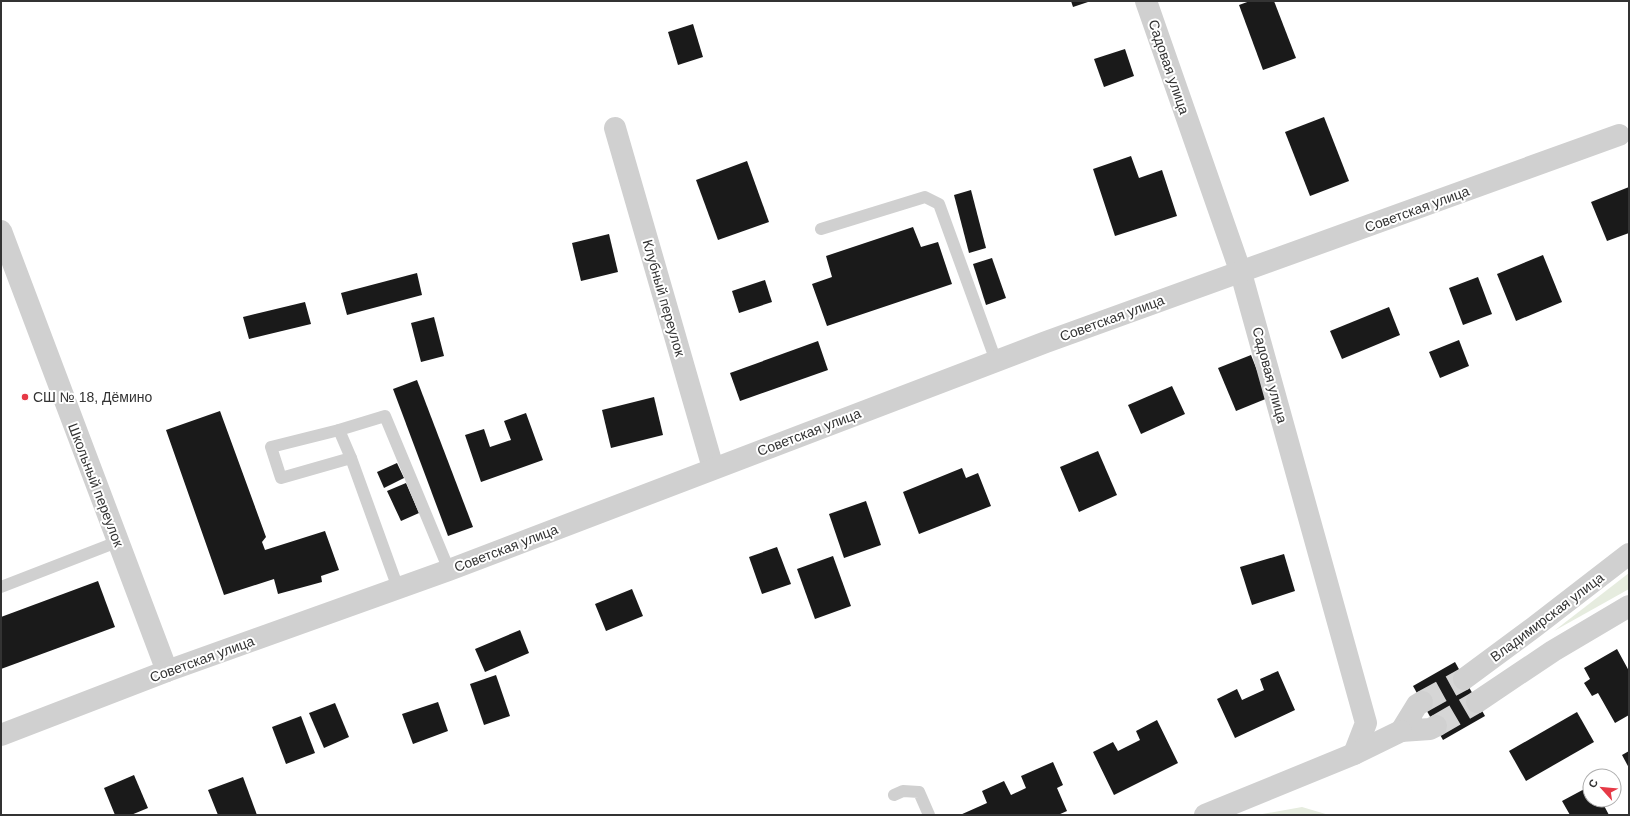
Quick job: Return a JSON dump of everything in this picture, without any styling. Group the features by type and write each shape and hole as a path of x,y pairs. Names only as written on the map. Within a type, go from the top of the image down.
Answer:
{"street":[{"name":"Садовая улица","path":"1146,1 1241,273 1366,723 1354,754"},
{"name":"Клубный переулок","path":"615,128 713,468"},
{"name":"Советская улица","path":"1,735 167,671 449,570 996,361 1619,136"},
{"name":"Школьный переулок","path":"1,231 117,542 167,671"},
{"name":"Владимирская улица","path":"1464,678 1533,628 1629,554"},
{"name":"Владимирская улица","path":"1477,702 1553,651 1629,606"},
{"path":"1401,731 1417,705 1422,702"},
{"path":"1205,815 1354,754 1401,731 1430,729 1436,726"}],"lane":[{"path":"821,229 925,197 939,204 996,361"},
{"path":"351,458 281,478 271,447 385,416 449,570"},
{"path":"338,430 351,458 398,588"},
{"path":"1,587 117,542"},
{"path":"894,795 903,791 919,792 929,815"}],"shaded area":[{"path":"1629,573 1629,589 1554,631"},
{"path":"1302,807 1329,815 1257,815"}],"building":[{"path":"1071,1 1091,1 1073,7"},
{"path":"1250,1 1274,1 1296,58 1263,70 1239,5"},
{"path":"693,24 703,57 678,65 668,32"},
{"path":"1125,49 1134,76 1104,87 1094,59"},
{"path":"1324,117 1349,181 1310,196 1285,132"},
{"path":"1131,156 1139,178 1162,170 1177,216 1115,236 1093,169"},
{"path":"747,161 769,222 718,240 696,180"},
{"path":"1629,187 1629,233 1607,241 1591,202"},
{"path":"971,190 986,248 969,253 954,195"},
{"path":"913,227 921,247 938,242 952,284 827,326 812,284 832,277 826,256"},
{"path":"609,234 618,272 581,281 572,243"},
{"path":"1543,255 1562,302 1516,321 1497,274"},
{"path":"992,258 1006,298 986,305 973,264"},
{"path":"417,273 422,295 347,315 341,293"},
{"path":"1478,277 1492,314 1463,325 1449,288"},
{"path":"765,280 772,302 739,313 732,291"},
{"path":"305,302 311,324 249,339 243,317"},
{"path":"1389,307 1400,335 1342,359 1330,331"},
{"path":"434,317 444,356 421,362 411,323"},
{"path":"1459,340 1469,366 1440,378 1429,352"},
{"path":"818,341 828,370 740,401 730,373"},
{"path":"1251,355 1268,398 1236,411 1218,368"},
{"path":"417,380 473,527 448,536 393,389"},
{"path":"1172,386 1185,414 1141,434 1128,405"},
{"path":"654,397 663,435 611,448 602,410"},
{"path":"220,411 266,537 262,542 265,550 325,531 339,570 321,576 322,582 278,594 274,579 224,595 166,430"},
{"path":"526,413 543,460 481,482 465,435 484,429 490,447 511,440 504,421"},
{"path":"1098,451 1117,495 1079,512 1060,467"},
{"path":"397,463 404,478 384,488 377,472"},
{"path":"962,468 966,478 978,473 991,506 919,534 903,492"},
{"path":"406,483 419,513 401,521 387,491"},
{"path":"866,501 881,545 844,558 829,514"},
{"path":"777,547 791,584 762,594 749,557"},
{"path":"1284,554 1295,591 1252,605 1240,567"},
{"path":"833,556 851,606 815,619 797,569"},
{"path":"98,581 115,627 1,669 1,617"},
{"path":"632,589 643,616 606,631 595,604"},
{"path":"520,630 529,653 485,672 475,649"},
{"path":"1617,649 1629,671 1629,715 1615,723 1598,693 1592,696 1584,683 1590,679 1584,668"},
{"path":"1455,662 1485,716 1443,740 1413,686"},
{"path":"1278,671 1295,710 1235,738 1217,699 1237,689 1242,700 1264,690 1260,679"},
{"path":"496,675 510,716 484,725 470,684"},
{"path":"438,702 448,731 413,744 402,714"},
{"path":"335,703 349,737 324,748 309,713"},
{"path":"1577,712 1594,742 1526,781 1509,751"},
{"path":"301,716 315,753 286,764 272,727"},
{"path":"1157,720 1178,763 1114,795 1093,752 1113,742 1118,751 1140,740 1136,731"},
{"path":"1629,751 1629,768 1622,755"},
{"path":"1053,762 1063,785 1057,788 1067,811 1058,815 960,815 987,803 982,791 1004,781 1011,795 1026,788 1021,776"},
{"path":"134,775 148,808 131,815 115,815 104,788"},
{"path":"243,777 257,815 218,815 208,790"},
{"path":"1582,790 1582,808 1605,808 1609,815 1570,815 1562,801"}],"tunnel":[{"path":"1422,702 1464,679"},
{"path":"1436,726 1477,702"}],"place":[{"name":"СШ № 18, Дёмино","path":"25,397"}]}
